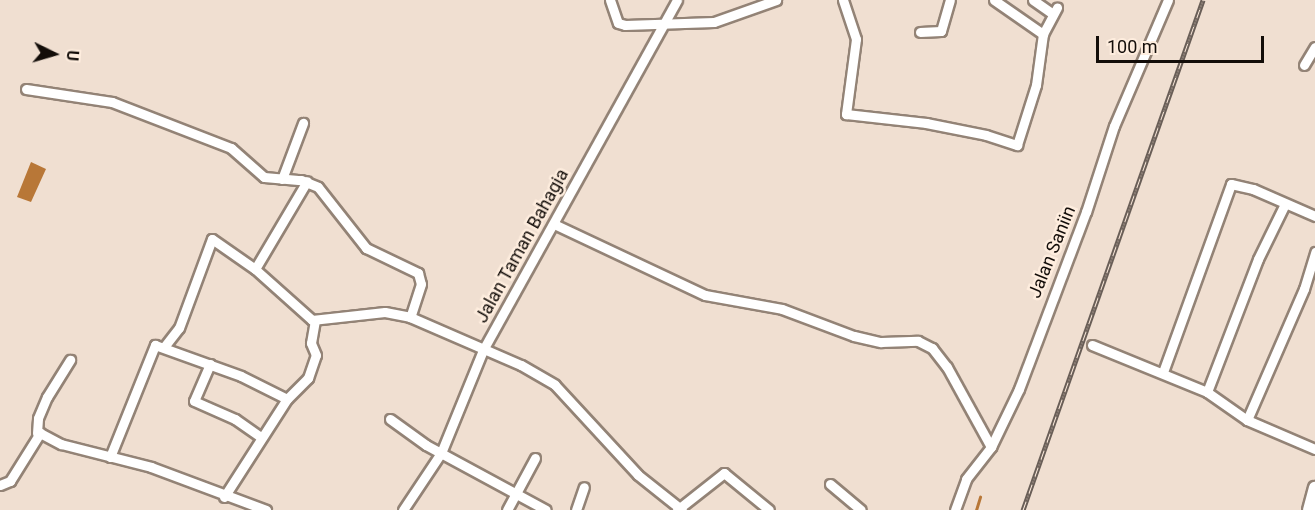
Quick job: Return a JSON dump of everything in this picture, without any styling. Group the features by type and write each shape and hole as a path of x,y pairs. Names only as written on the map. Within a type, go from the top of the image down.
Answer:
{"main road":[{"path":"1309,510 1315,488"}],"street":[{"path":"610,0 620,24 714,22 776,0"},
{"name":"Jalan Taman Bahagia","path":"403,510 441,453 483,351 677,0"},
{"path":"843,0 856,39 846,114 936,125 1017,146 1036,85 1043,34 1055,11 1033,0"},
{"path":"920,32 941,31 950,0"},
{"path":"994,0 1043,34"},
{"name":"Jalan Saniin","path":"955,510 966,479 991,447 1019,389 1086,212 1114,126 1168,0"},
{"path":"1304,65 1315,47"},
{"path":"26,90 112,102 231,148 261,175 307,181 325,193 366,248 418,273 421,284 410,316"},
{"path":"282,179 303,123"},
{"path":"255,269 307,181"},
{"path":"1163,372 1231,184 1315,216"},
{"path":"1207,392 1258,259 1285,204"},
{"path":"554,224 705,294 782,309 854,336 881,342 918,341 932,348 947,367 991,447"},
{"path":"164,347 179,328 210,240 255,269 315,321 385,312 410,316 483,351 521,365 555,385 638,475 679,509 724,473 769,510"},
{"path":"1247,420 1304,290 1315,252"},
{"path":"224,497 287,399 308,378 315,363 311,343 315,321"},
{"path":"110,457 122,423 133,408 152,348 155,345 210,364 287,399"},
{"path":"1092,345 1163,372 1207,392 1247,420 1315,449"},
{"path":"0,485 10,481 37,433 38,418 47,397 70,360"},
{"path":"210,364 194,401 235,419 261,437"},
{"path":"390,419 441,453 546,510"},
{"path":"37,433 61,444 151,467 224,497 266,510"},
{"path":"507,510 535,458"},
{"path":"830,484 861,510"},
{"path":"576,510 584,487"}],"shaded area":[{"path":"31,162 46,169 31,202 17,197"}],"waterway":[{"path":"976,510 980,497"}],"railway":[{"path":"1023,510 1203,0"}]}
